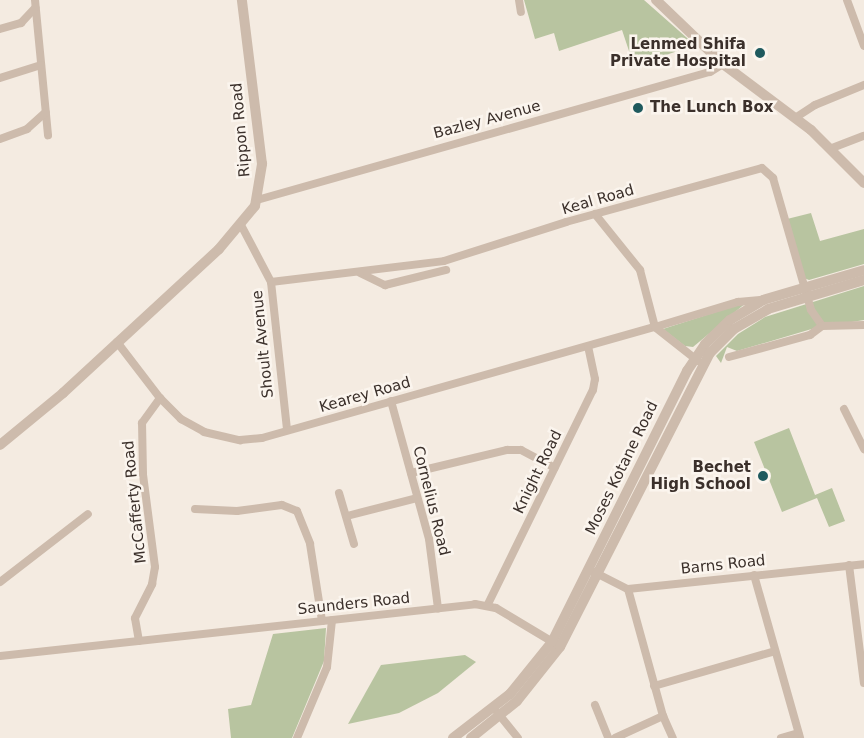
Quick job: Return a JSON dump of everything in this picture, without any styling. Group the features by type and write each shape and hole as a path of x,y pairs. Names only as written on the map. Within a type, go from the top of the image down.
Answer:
{"street":[{"name":"Rippon Road","path":"0,445 63,393 241,225 257,200 262,164 242,0"},
{"path":"519,0 521,12"},
{"path":"656,0 719,61 832,148 864,183"},
{"path":"847,0 864,46"},
{"path":"0,29 21,23 35,4"},
{"path":"35,4 48,135"},
{"path":"719,61 723,44"},
{"name":"Bazley Avenue","path":"257,200 710,72 719,61"},
{"path":"0,78 41,65"},
{"path":"795,118 815,105 864,86"},
{"path":"0,139 27,129 46,112"},
{"path":"832,148 864,136"},
{"name":"Keal Road","path":"271,282 444,261 595,214 762,168 773,178 805,292 813,315 822,326"},
{"path":"595,214 640,270 655,327 698,361"},
{"name":"Shoult Avenue","path":"241,225 271,282 287,430"},
{"path":"360,273 385,285 446,270"},
{"name":"Moses Kotane Road","path":"698,361 741,323 805,292 864,270"},
{"name":"Moses Kotane Road","path":"453,738 498,712 529,689 556,644 698,361 723,326 763,300 864,280"},
{"name":"Kearey Road","path":"117,342 160,398 188,424 216,436 262,438 588,348 738,302 763,300"},
{"path":"729,357 800,338 822,326 864,325"},
{"name":"Knight Road","path":"488,604 593,390 595,379 588,348"},
{"name":"McCafferty Road","path":"139,641 135,618 152,584 155,567 143,474 142,423 160,398"},
{"name":"Cornelius Road","path":"391,401 433,556 438,608"},
{"path":"844,409 860,430 864,449"},
{"path":"411,473 507,450 521,450 555,468"},
{"path":"339,493 354,544"},
{"path":"347,516 417,498"},
{"path":"195,509 237,511 282,505 297,511 310,544 322,621"},
{"path":"0,582 88,514"},
{"name":"Barns Road","path":"628,589 864,564"},
{"path":"849,565 864,683"},
{"path":"593,572 628,589 663,716 673,738"},
{"path":"754,575 799,735 781,738"},
{"path":"488,604 556,644"},
{"name":"Saunders Road","path":"0,656 488,604"},
{"path":"297,738 327,667 332,620"},
{"path":"654,686 775,651"},
{"path":"595,705 608,738"},
{"path":"498,712 518,738"},
{"name":"Moses Kotane Road","path":"471,738 498,712"},
{"path":"615,738 663,716"}],"green space":[{"path":"524,0 644,0 695,45 634,66 622,30 559,51 554,33 535,39"},
{"path":"811,213 820,241 864,229 864,264 809,280 804,278 787,219"},
{"path":"864,286 864,320 815,328 737,351 727,347 721,363 716,356 738,334 765,317"},
{"path":"747,302 693,347 685,346 663,329"},
{"path":"789,428 815,495 832,488 845,521 829,527 817,498 782,512 754,442"},
{"path":"326,628 324,661 292,738 231,738 228,709 251,705 273,634"},
{"path":"465,655 476,662 438,693 399,713 348,724 381,665"}],"place":[{"name":"Lenmed Shifa Private Hospital","path":"760,53"},
{"name":"The Lunch Box","path":"638,108"},
{"name":"Bechet High School","path":"763,476"}]}
